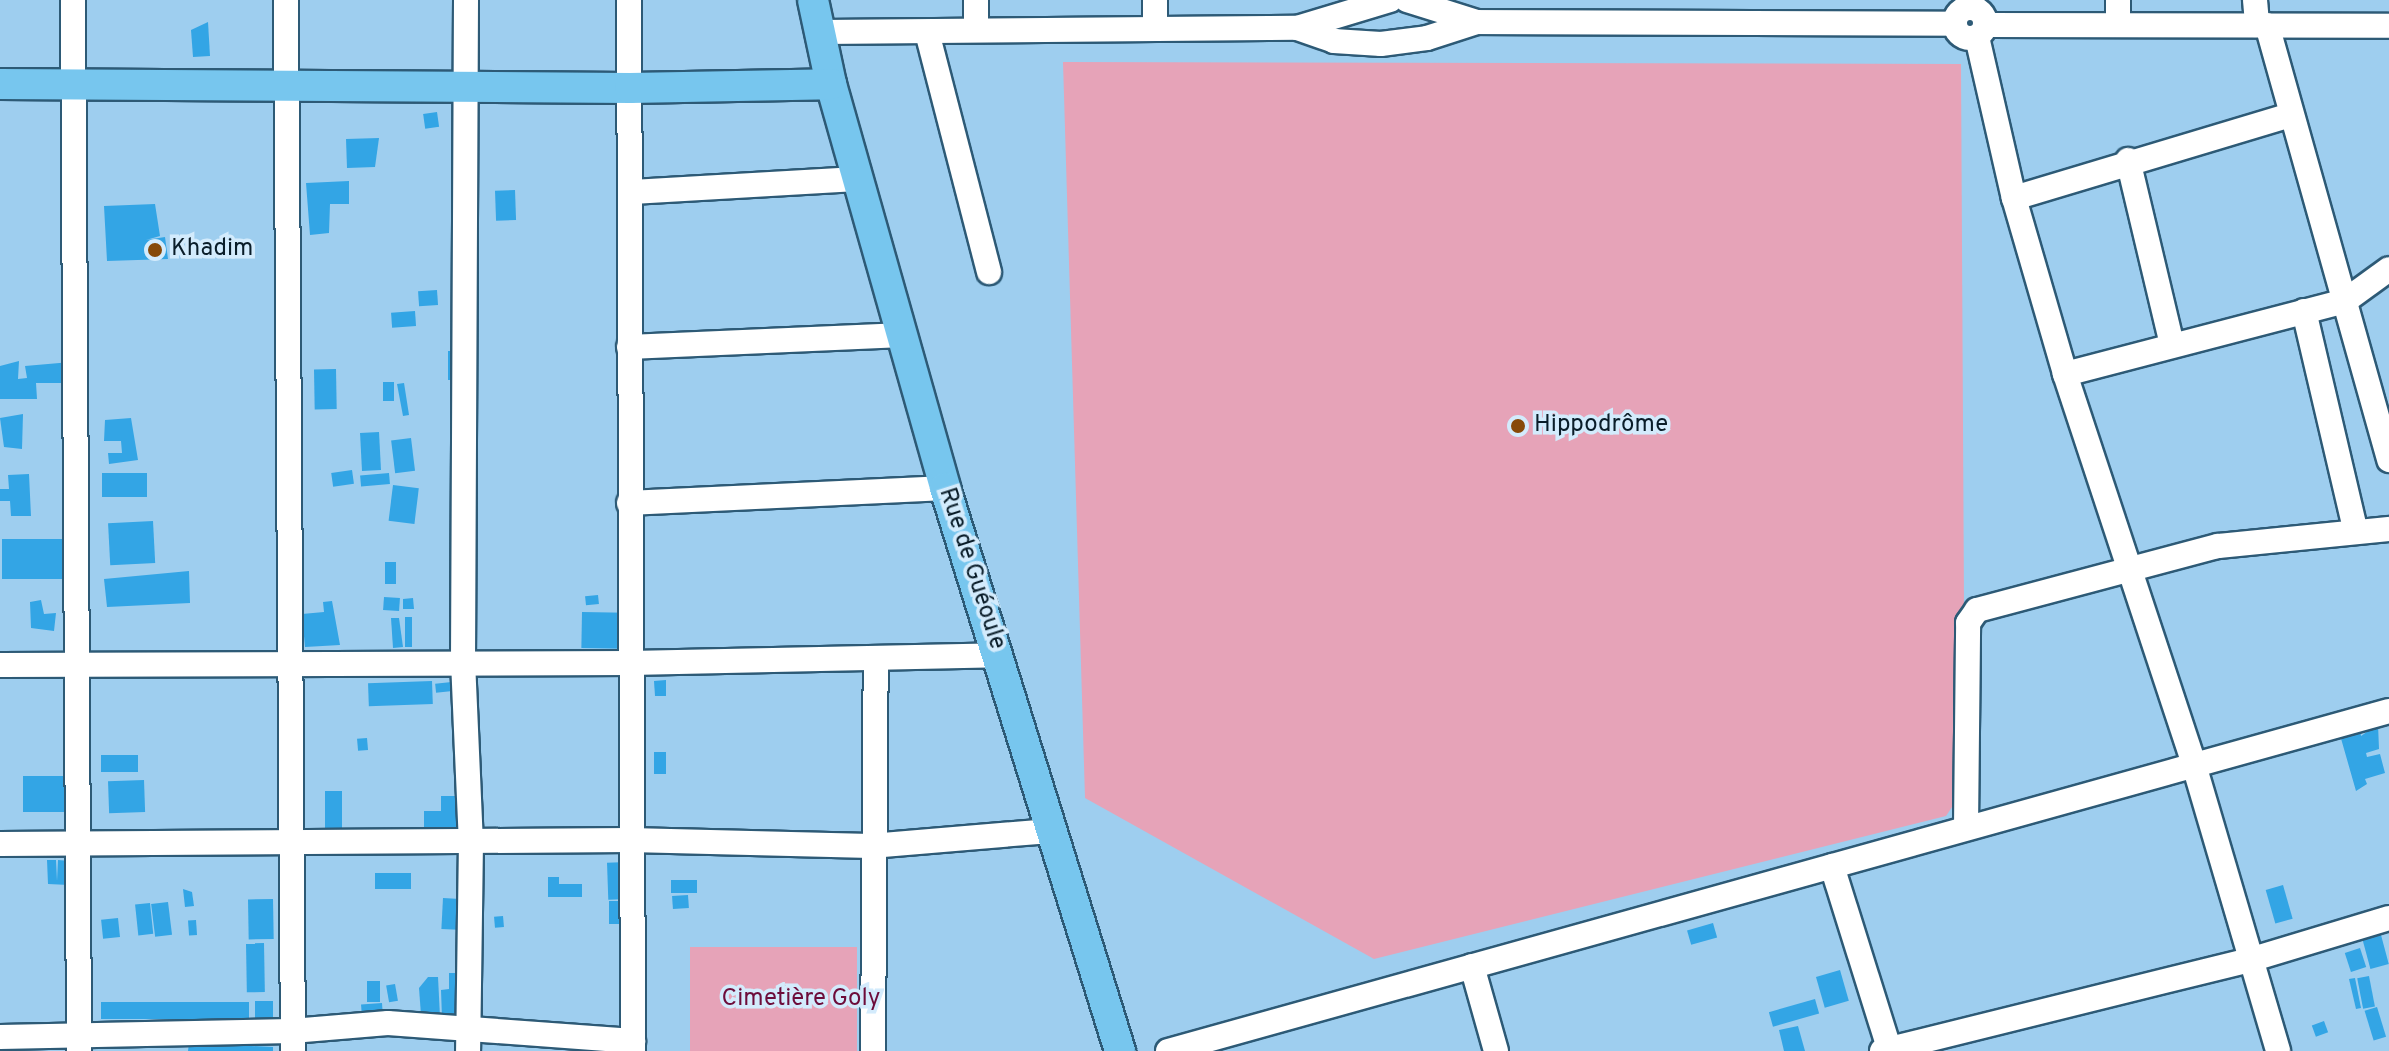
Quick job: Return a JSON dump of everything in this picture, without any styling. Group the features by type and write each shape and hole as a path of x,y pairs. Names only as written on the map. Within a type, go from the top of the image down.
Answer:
{"main road":[{"name":"Rue de Guéoule","path":"813,0 831,84 945,488 1120,1051"},
{"path":"0,84 630,88 831,84"}],"street":[{"path":"73,0 78,1044"},
{"path":"286,0 284,86 293,1041"},
{"path":"466,0 463,661 471,841 468,1040"},
{"path":"0,1037 78,1044 293,1041 388,1023 468,1040 633,1046 629,0"},
{"path":"976,0 976,29"},
{"path":"1155,0 1155,29"},
{"path":"822,32 1297,28 1390,0"},
{"path":"1407,0 1477,22"},
{"path":"2118,0 2118,25"},
{"path":"2255,0 2389,460"},
{"path":"1297,28 1334,41 1381,44 1427,38 1477,22 1591,11 1981,11 1981,31 2014,198 2065,374 2194,765 2278,1051"},
{"path":"1981,31 2118,25 2389,26"},
{"path":"927,32 989,272"},
{"path":"2014,198 2128,160 2290,115"},
{"path":"2128,160 2172,345"},
{"path":"631,192 858,179"},
{"path":"2065,374 2345,301 2389,269"},
{"path":"2304,311 2356,532"},
{"path":"629,347 903,335"},
{"path":"629,503 945,488"},
{"path":"1966,827 1972,616 1977,610 2218,546 2389,529"},
{"path":"0,665 77,667 463,661 630,663 999,655"},
{"path":"873,1051 871,846 876,660"},
{"path":"1168,1051 2389,711"},
{"path":"0,844 291,845 630,840 871,846 1050,831"},
{"path":"1832,866 1887,1050 2253,959 2389,918"},
{"path":"1472,966 1496,1051"}],"green space":[{"name":"Hippodrôme","path":"1063,62 1961,64 1965,788 1946,816 1374,959 1085,798"},
{"name":"Cimetière Goly","path":"690,947 857,947 857,1051 690,1051"}],"building":[{"path":"208,22 210,56 193,57 191,30"},
{"path":"437,112 439,127 425,129 423,114"},
{"path":"379,138 375,167 347,168 346,139"},
{"path":"349,181 349,204 330,204 329,233 310,235 306,183"},
{"path":"515,190 516,220 496,221 495,191"},
{"path":"155,204 160,236 146,240 165,237 168,259 107,261 104,206"},
{"path":"437,290 438,305 419,306 418,291"},
{"path":"415,311 416,326 392,328 391,313"},
{"path":"448,351 460,351 460,380 448,380"},
{"path":"19,361 18,379 27,378 25,366 71,362 73,383 36,383 37,399 0,399 0,366"},
{"path":"314,369 336,369 337,409 315,409"},
{"path":"383,382 394,382 394,401 383,401"},
{"path":"404,383 409,415 403,416 397,384"},
{"path":"23,414 22,449 4,447 0,418"},
{"path":"131,418 138,460 109,464 108,453 122,453 121,441 104,441 105,420"},
{"path":"379,432 381,470 362,471 360,433"},
{"path":"411,438 415,471 395,473 391,440"},
{"path":"352,470 354,484 333,487 331,473"},
{"path":"102,473 147,473 147,497 102,497"},
{"path":"389,473 390,484 361,486 360,476"},
{"path":"29,474 31,516 11,516 10,501 0,501 0,489 9,489 8,475"},
{"path":"393,485 419,488 414,524 389,521"},
{"path":"153,521 155,563 110,565 108,523"},
{"path":"2,539 71,539 71,579 2,579"},
{"path":"385,562 396,562 396,584 385,584"},
{"path":"189,571 190,603 107,607 104,579"},
{"path":"598,595 599,604 586,605 585,596"},
{"path":"384,597 400,598 399,611 383,610"},
{"path":"413,598 414,609 403,609 403,599"},
{"path":"41,600 44,614 56,613 54,631 31,628 30,602"},
{"path":"332,601 340,645 305,647 302,614 324,612 323,602"},
{"path":"582,612 626,613 625,649 581,648"},
{"path":"405,617 412,617 412,647 405,647"},
{"path":"391,618 399,618 403,647 393,648"},
{"path":"666,680 666,696 655,696 654,681"},
{"path":"432,681 433,704 369,706 368,683"},
{"path":"461,681 462,690 436,693 435,684"},
{"path":"2378,724 2379,749 2366,753 2367,757 2380,754 2385,773 2365,779 2367,784 2356,791 2340,735 2360,729 2361,736"},
{"path":"367,738 368,750 358,751 357,739"},
{"path":"654,752 666,752 666,774 654,774"},
{"path":"101,755 138,755 138,772 101,772"},
{"path":"23,776 68,776 68,812 23,812"},
{"path":"144,780 145,812 109,813 108,781"},
{"path":"325,791 342,791 342,830 325,830"},
{"path":"441,796 464,796 459,830 424,831 424,811 441,811"},
{"path":"47,860 56,860 57,881 58,860 70,861 69,885 48,884"},
{"path":"627,862 628,899 608,900 607,863"},
{"path":"375,873 411,873 411,889 375,889"},
{"path":"548,877 559,877 559,884 582,884 582,897 548,897"},
{"path":"671,880 697,880 697,893 671,893"},
{"path":"2283,885 2293,919 2275,924 2266,890"},
{"path":"183,889 192,892 194,906 185,907"},
{"path":"688,895 689,908 673,909 672,896"},
{"path":"443,898 460,899 458,930 441,929"},
{"path":"248,899 273,899 274,939 249,939"},
{"path":"609,901 626,901 626,924 609,924"},
{"path":"168,902 172,935 155,937 151,904"},
{"path":"150,903 153,934 138,935 135,905"},
{"path":"503,916 504,927 495,928 494,917"},
{"path":"118,918 120,937 103,939 101,920"},
{"path":"196,920 197,935 189,936 188,921"},
{"path":"1713,923 1717,937 1691,945 1687,930"},
{"path":"2381,935 2389,964 2370,969 2363,940"},
{"path":"246,943 264,943 265,992 247,992"},
{"path":"2360,948 2366,967 2351,972 2345,953"},
{"path":"1840,970 1849,1001 1825,1008 1816,977"},
{"path":"449,973 462,973 462,1021 442,1018 441,990 449,989"},
{"path":"2369,976 2375,1006 2363,1009 2357,978"},
{"path":"428,977 438,977 440,1017 421,1015 419,988"},
{"path":"2355,978 2361,1008 2356,1009 2349,979"},
{"path":"367,981 380,981 380,1002 367,1002"},
{"path":"395,984 398,1001 389,1002 386,986"},
{"path":"1815,999 1819,1013 1773,1027 1769,1012"},
{"path":"255,1001 273,1001 273,1020 255,1020"},
{"path":"101,1002 249,1002 249,1019 101,1019"},
{"path":"382,1003 383,1019 362,1020 361,1004"},
{"path":"2377,1007 2386,1037 2374,1040 2365,1011"},
{"path":"2324,1021 2328,1032 2316,1037 2312,1025"},
{"path":"1798,1026 1805,1051 1784,1051 1779,1030"},
{"path":"189,1043 273,1047 273,1051 188,1051"}],"place":[{"name":"Khadim","path":"155,250"},
{"name":"Hippodrôme","path":"1518,426"}]}
